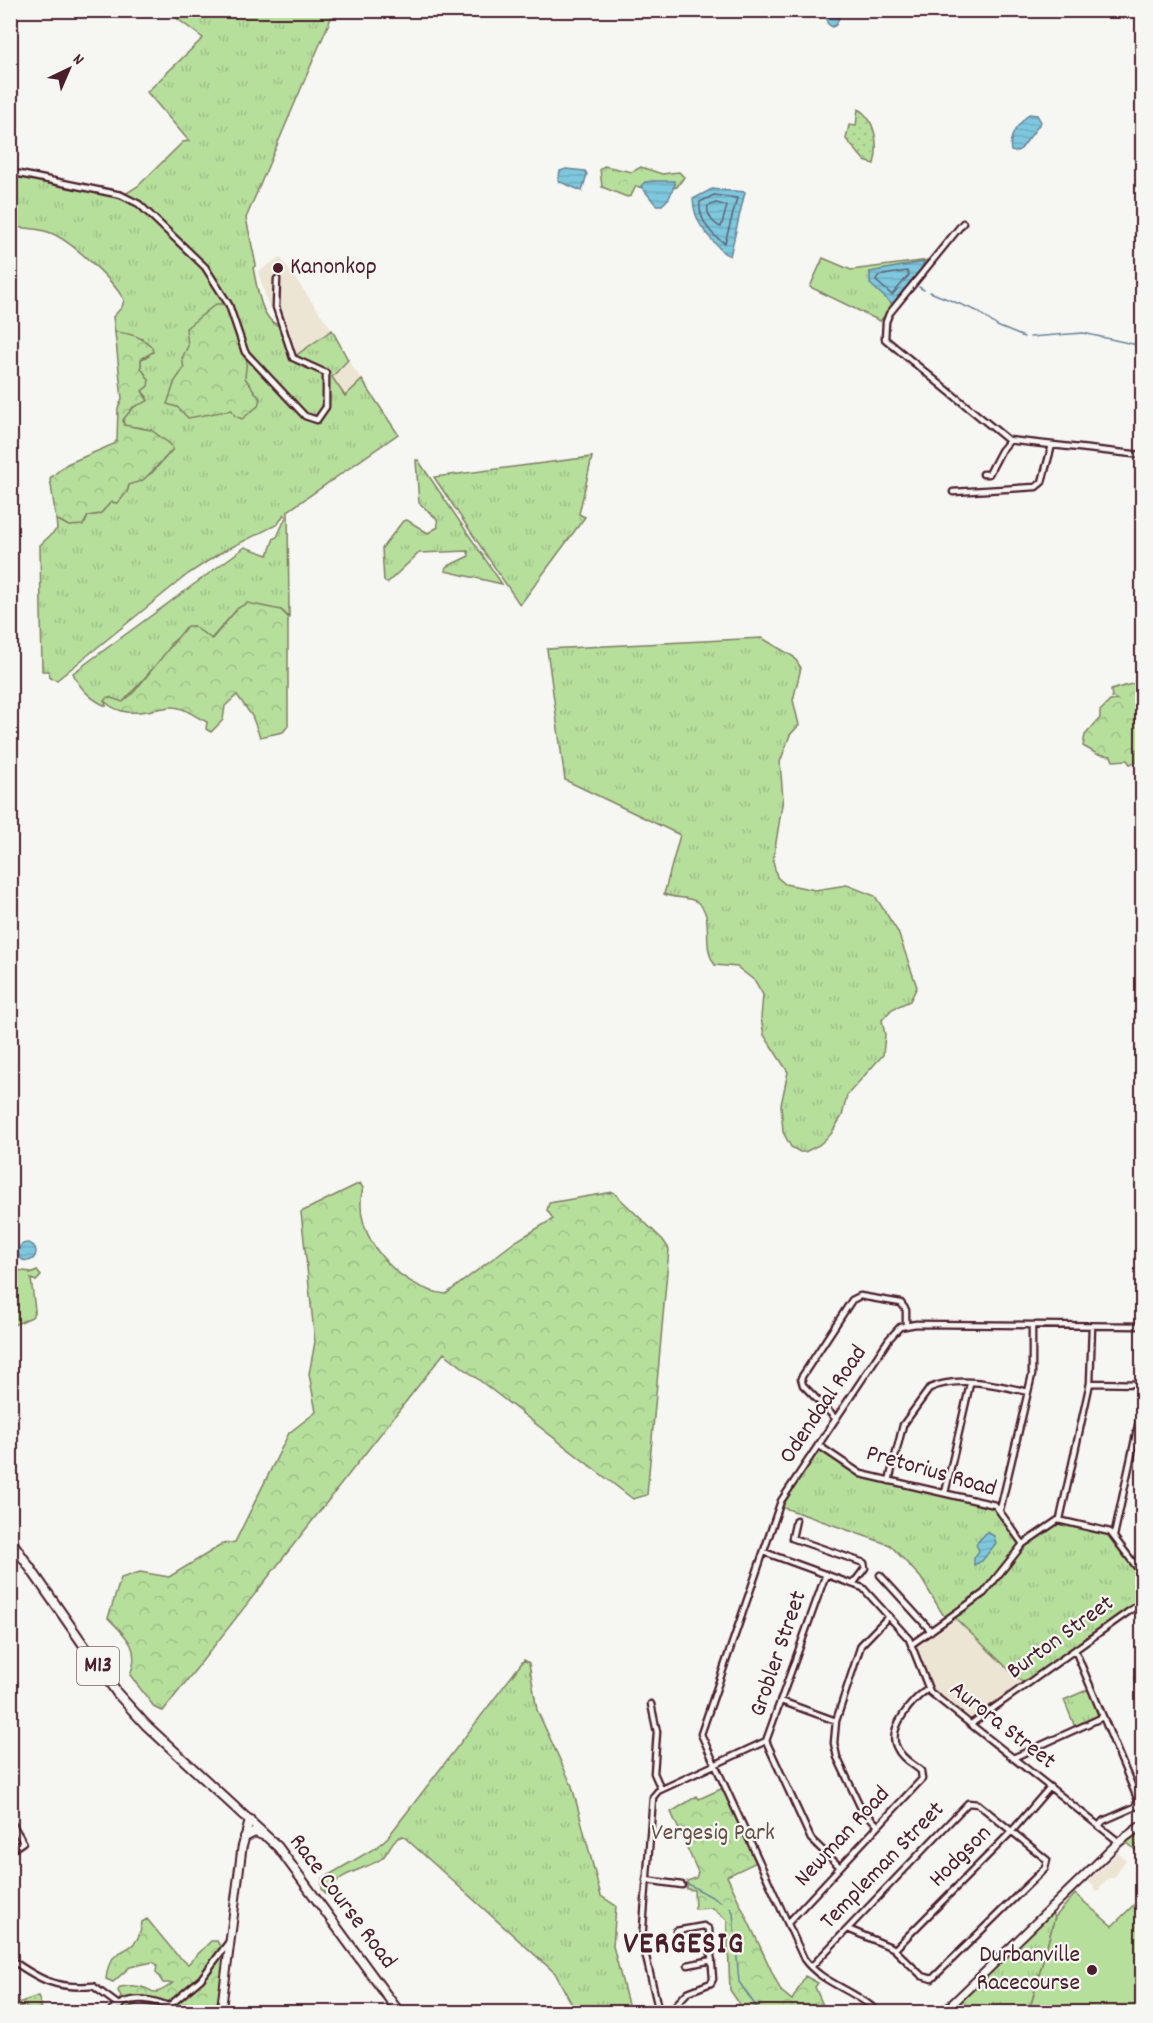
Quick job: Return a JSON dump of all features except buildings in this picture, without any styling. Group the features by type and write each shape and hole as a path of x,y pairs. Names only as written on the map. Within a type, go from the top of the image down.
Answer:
{"main road":[{"name":"M13","path":"10,1539 126,1704 174,1752 250,1819"},
{"path":"221,2013 245,1837 250,1819"},
{"name":"Race Course Road","path":"250,1819 273,1842 399,2013"},
{"path":"944,2013 1119,1842 1143,1825"},
{"path":"245,1837 257,1832 273,1842"}],"street":[{"path":"10,172 121,195 139,204 192,252 209,273 229,305 239,341 249,358 302,413 309,419 317,420 326,407 326,373 292,358 276,307 277,279"},
{"path":"963,223 889,314 885,339 987,425 1011,441 1143,455"},
{"path":"983,474 989,474 1001,451 1011,441"},
{"path":"953,492 1036,487 1042,482 1052,446"},
{"path":"836,1419 803,1385 801,1378 852,1300 860,1296 901,1303 906,1310 906,1324 1143,1326"},
{"name":"Odendaal Road","path":"714,1765 701,1734 782,1502 889,1339 906,1324"},
{"path":"1000,1510 1032,1369 1032,1325"},
{"path":"912,1644 987,1591 1023,1544 1060,1519 1090,1383 1092,1326"},
{"path":"1090,1383 1142,1384 1143,1400"},
{"path":"889,1480 901,1430 922,1395 930,1388 942,1384 970,1384 1028,1392"},
{"path":"945,1493 970,1384"},
{"path":"1114,1536 1143,1407"},
{"name":"Pretorius Road","path":"818,1445 861,1474 992,1504 1000,1510 1023,1544"},
{"path":"1060,1519 1114,1536 1143,1574"},
{"path":"796,1520 792,1538 864,1563 865,1568 854,1584"},
{"name":"Aurora Street","path":"764,1552 854,1584 866,1591 912,1644 928,1689 1119,1842"},
{"name":"Grobler Street","path":"826,1574 766,1741 811,1839 840,1867"},
{"path":"880,1575 931,1631"},
{"name":"Burton Street","path":"971,1724 1143,1602"},
{"path":"878,1826 860,1806 837,1757 836,1721 862,1643 889,1616"},
{"path":"1075,1650 1138,1801 1133,1808 1103,1821 1099,1826"},
{"path":"1139,1678 1143,1693"},
{"name":"Newman Road","path":"788,1923 921,1781 922,1775 899,1752 894,1738 903,1714 928,1689"},
{"path":"781,1701 836,1721"},
{"path":"651,1704 657,1732 654,1773 661,1789"},
{"path":"1013,1758 1103,1717"},
{"path":"659,2013 642,1940 652,1799 661,1789 766,1741"},
{"path":"714,1765 811,1967 860,1996 878,2013"},
{"name":"Hodgson","path":"895,1949 1012,1831 1050,1787"},
{"name":"Templeman Street","path":"811,1967 968,1803 976,1803 1012,1831"},
{"path":"10,1820 23,1842 10,1851"},
{"path":"848,1929 895,1949 922,1976 932,1978 1046,1868 1046,1858 1012,1831"},
{"path":"646,1880 682,1885"},
{"path":"669,2013 691,1991 712,1982 712,1960 707,1927 676,1931"},
{"path":"169,2006 201,1979 230,1940"},
{"path":"10,1959 46,1982 74,1988 93,1986 120,2006"},
{"path":"688,1965 712,1960"},
{"path":"110,2013 120,2006 142,1999 169,2006 181,2013"},
{"path":"868,2013 873,2008"}],"shaded area":[{"path":"280,257 332,330 295,356 279,306 269,308 258,272"},
{"path":"348,360 362,380 345,396 332,377"},
{"path":"954,1618 1023,1683 973,1719 931,1689 916,1648 917,1644"},
{"path":"1118,1853 1126,1860 1114,1878 1109,1878 1100,1887 1100,1891 1094,1891 1094,1886 1088,1881"}],"green space":[{"path":"167,11 334,11 246,218 256,265 253,268 266,313 271,321 286,326 295,356 332,330 348,360 332,377 345,396 362,380 398,434 288,511 289,617 281,610 238,608 211,639 193,626 170,644 168,652 123,702 105,701 106,706 86,693 73,673 245,547 268,555 274,538 277,537 286,517 284,514 278,524 220,553 188,574 57,680 50,678 49,671 42,671 40,545 57,529 56,519 69,526 85,523 88,516 100,514 111,502 116,503 127,492 129,485 152,473 173,449 159,436 148,430 124,425 123,420 128,412 147,397 142,391 149,380 141,368 141,359 149,356 142,339 115,332 113,317 122,307 124,300 101,272 68,243 43,231 11,227 11,169 127,193 138,186 183,142 189,141 147,92 203,38"},
{"path":"858,109 869,119 875,134 874,164 865,161 846,139 849,125 856,126"},
{"path":"604,166 632,172 641,167 662,174 679,172 684,177 677,187 673,188 675,184 642,188 636,186 631,196 627,197 602,187 600,169"},
{"path":"823,258 851,270 929,260 932,262 880,321 810,287","holes":["924,262 921,271 892,304 871,283 870,272"]},
{"path":"216,304 224,304 228,309 238,342 247,358 245,378 260,399 258,406 242,419 235,416 232,410 188,418 177,407 167,404 175,381 184,368 182,358 188,346 186,328"},
{"path":"115,332 140,338 152,347 153,352 141,359 141,368 149,380 148,386 142,391 148,401 133,407 123,420 124,425 151,430 170,444 173,449 143,480 129,485 127,492 118,503 111,502 100,514 88,516 83,525 69,526 56,519 50,478 67,464 114,444 117,440 118,408 122,399"},
{"path":"592,457 579,514 585,517 520,605 434,477"},
{"path":"416,460 502,584 445,571 446,567 469,556 468,551 419,553 387,583 384,581 382,548 403,521 407,520 428,533 438,527 437,519 419,503"},
{"path":"247,603 281,610 288,617 288,726 283,732 260,737 252,716 237,695 225,706 223,720 211,732 206,729 207,722 181,708 129,712 120,711 104,701 108,697 123,702 134,692 187,626 193,626 212,639 238,608"},
{"path":"762,638 794,657 801,668 793,700 799,725 790,735 780,762 783,799 773,861 777,877 785,884 815,890 847,885 875,896 898,932 917,987 910,1001 892,1009 882,1020 885,1035 883,1055 847,1095 842,1116 831,1134 819,1145 805,1152 791,1147 783,1132 781,1105 788,1072 764,1035 761,1018 763,995 755,981 737,967 715,965 709,949 706,915 703,908 693,900 664,894 680,835 565,780 547,649"},
{"path":"1142,681 1142,760 1130,764 1127,760 1113,761 1111,756 1097,754 1083,746 1085,735 1100,718 1100,711 1110,701 1117,700 1112,697 1111,690"},
{"path":"360,1183 363,1188 361,1206 364,1224 371,1241 382,1257 411,1282 428,1290 446,1294 516,1241 553,1219 547,1210 549,1203 613,1192 663,1240 669,1249 647,1495 633,1499 444,1353 163,1711 155,1708 130,1675 134,1657 130,1644 108,1618 121,1578 140,1572 169,1577 223,1544 235,1542 289,1433 316,1412 309,1374 315,1342 301,1212"},
{"path":"16,1270 30,1272 30,1274 37,1271 41,1276 36,1281 31,1279 35,1310 32,1317 14,1325 11,1324 10,1273"},
{"path":"821,1451 860,1476 994,1507 1019,1545 985,1589 945,1618 921,1578 890,1545 782,1507 815,1453"},
{"path":"1058,1523 1106,1533 1114,1539 1142,1578 1142,1599 1024,1684 955,1618 989,1592 1025,1545"},
{"path":"524,1660 529,1663 537,1710 572,1786 601,1896 616,1906 613,1946 630,2012 576,2012 555,1973 403,1836 395,1840 381,1859 336,1881 327,1895 322,1889 322,1879 377,1847 388,1837"},
{"path":"1089,1689 1098,1716 1075,1727 1064,1700"},
{"name":"Vergesig Park","path":"723,1788 757,1862 727,1876 781,1991 792,2000 805,1976 818,1983 815,1987 826,2012 745,2012 730,1990 727,1920 712,1908 695,1909 694,1890 687,1889 687,1881 696,1878 698,1872 671,1812 697,1796 699,1799"},
{"path":"1142,1828 1142,1839 1135,1847 1142,1853 1142,1856 1125,1841"},
{"name":"Durbanville Racecourse","path":"1075,1894 1112,1926 1142,1897 1142,2012 1029,2012 1055,1917"},
{"path":"1051,1913 1055,1917 1029,2012 947,2012"},
{"path":"147,1919 176,1954 188,1964 211,1941 217,1941 225,1954 218,2012 163,2012 163,2009 139,2003 119,2012 115,2011 121,1996 118,1991 120,1987 142,1987 156,1992 173,1983 163,1983 156,1972 157,1965 153,1962 130,1967 113,1982 106,1979 113,1958 135,1942 142,1922"},
{"path":"38,1996 43,2012 22,2012 18,2003"}],"water":[{"path":"828,11 842,11 836,25 832,27 827,23"},
{"path":"1029,114 1037,115 1041,122 1021,149 1011,151 1012,135"},
{"path":"566,169 585,171 587,174 582,191 558,181 560,171"},
{"path":"674,181 675,184 669,198 662,205 656,205 641,186 645,182"},
{"path":"712,189 745,192 730,256 724,253 707,235 694,208 693,199"},
{"path":"924,262 921,271 892,304 870,284 870,272"},
{"path":"23,1243 31,1243 36,1248 34,1259 23,1261 18,1256 18,1248"},
{"path":"987,1532 994,1536 996,1543 982,1561 974,1565 974,1558 979,1551 976,1544"}],"waterway":[{"path":"919,287 924,290"},
{"path":"930,292 977,311 997,326 1024,337"},
{"path":"1030,337 1083,333 1142,346"},
{"path":"688,1884 721,1902"},
{"path":"730,1908 733,1912 739,1982 760,2012"}],"place":[{"name":"Kanonkop","path":"278,268"},
{"name":"Durbanville Racecourse","path":"1092,1970"}],"district":[{"name":"VERGESIG","path":"684,1946"}]}
